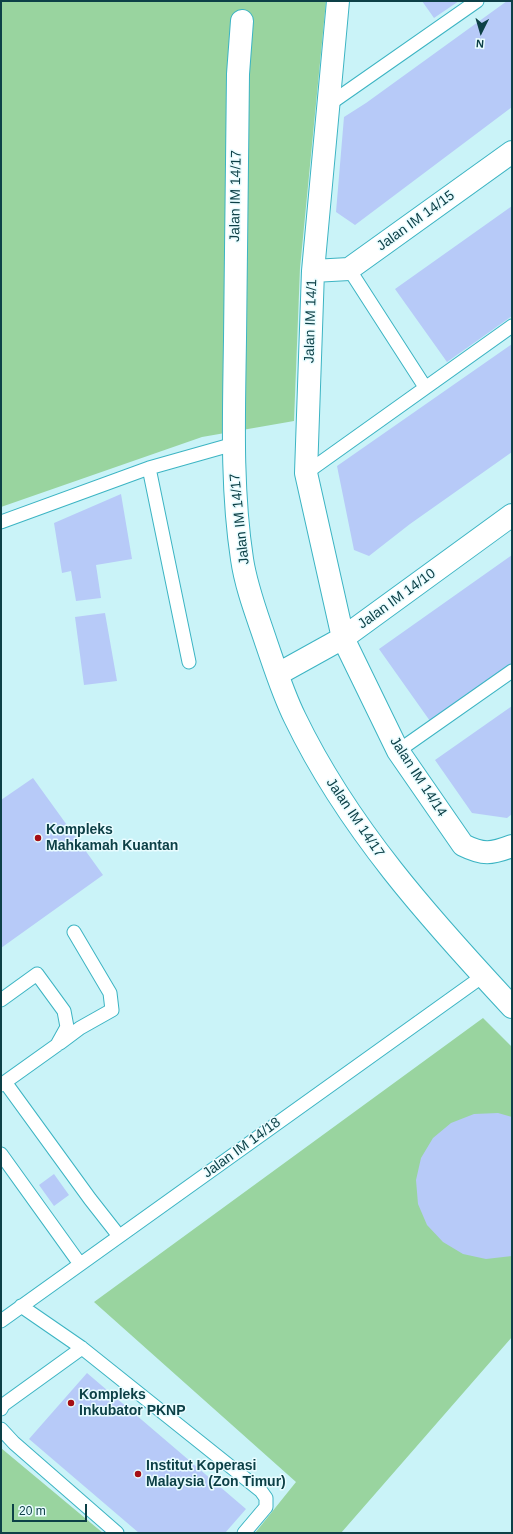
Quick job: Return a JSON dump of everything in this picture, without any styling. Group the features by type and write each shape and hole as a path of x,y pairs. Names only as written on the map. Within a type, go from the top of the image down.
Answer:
{"street":[{"name":"Jalan IM 14/1","path":"338,1 313,271 306,472 344,638"},
{"name":"Jalan IM 14/17","path":"242,21 238,74 234,444 242,561 253,603 295,718 325,773 357,824 391,870 483,976 512,1007"},
{"name":"Jalan IM 14/15","path":"349,269 512,152"},
{"path":"313,271 349,269"},
{"name":"Jalan IM 14/10","path":"278,674 344,638 512,515"},
{"name":"Jalan IM 14/14","path":"344,638 398,751 463,845 477,852 496,853 512,846"}],"lane":[{"path":"328,105 477,1"},
{"path":"349,269 425,387"},
{"path":"306,472 512,326"},
{"path":"1,522 149,468 234,444"},
{"path":"149,468 189,662"},
{"path":"398,751 512,671"},
{"path":"74,932 110,993 112,1010 80,1028 3,1084 90,1200 120,1236"},
{"path":"1,1000 37,974 64,1011 67,1027 57,1045"},
{"name":"Jalan IM 14/18","path":"1,1321 483,976"},
{"path":"1,1154 80,1264"},
{"path":"21,1306 82,1348 261,1491 266,1498 266,1507 244,1533"},
{"path":"1,1409 3,1405 82,1348"},
{"path":"1,1429 117,1533"}],"green space":[{"path":"1,1 326,1 300,268 294,421 202,437 1,507"},
{"path":"483,1018 512,1047 512,1337 341,1533 255,1533 296,1482 94,1302"},
{"path":"1,1448 103,1533 1,1533"}],"building":[{"path":"422,1 459,1 434,18"},
{"path":"507,1 512,1 512,107 355,225 336,212 344,117 366,103"},
{"path":"512,206 512,316 447,362 395,289"},
{"path":"512,344 512,452 410,524 369,556 354,550 337,466"},
{"path":"121,494 132,559 96,565 101,598 76,601 71,571 62,573 54,523"},
{"path":"512,555 512,664 430,721 379,649"},
{"path":"105,613 117,681 84,685 75,617"},
{"path":"512,706 512,814 507,818 472,813 435,760"},
{"name":"Kompleks Mahkamah Kuantan","path":"33,778 103,875 1,948 1,800"},
{"path":"498,1113 512,1117 512,1256 486,1259 463,1254 443,1242 427,1225 418,1204 416,1180 421,1158 433,1138 451,1123 474,1114"},
{"path":"54,1174 69,1195 54,1206 39,1185"},
{"name":"Institut Koperasi Malaysia (Zon Timur)","path":"87,1373 246,1509 225,1533 139,1533 29,1439"}],"place":[{"name":"Kompleks Mahkamah Kuantan","path":"38,838"},
{"name":"Kompleks Inkubator PKNP","path":"71,1403"},
{"name":"Institut Koperasi Malaysia (Zon Timur)","path":"138,1474"}]}
